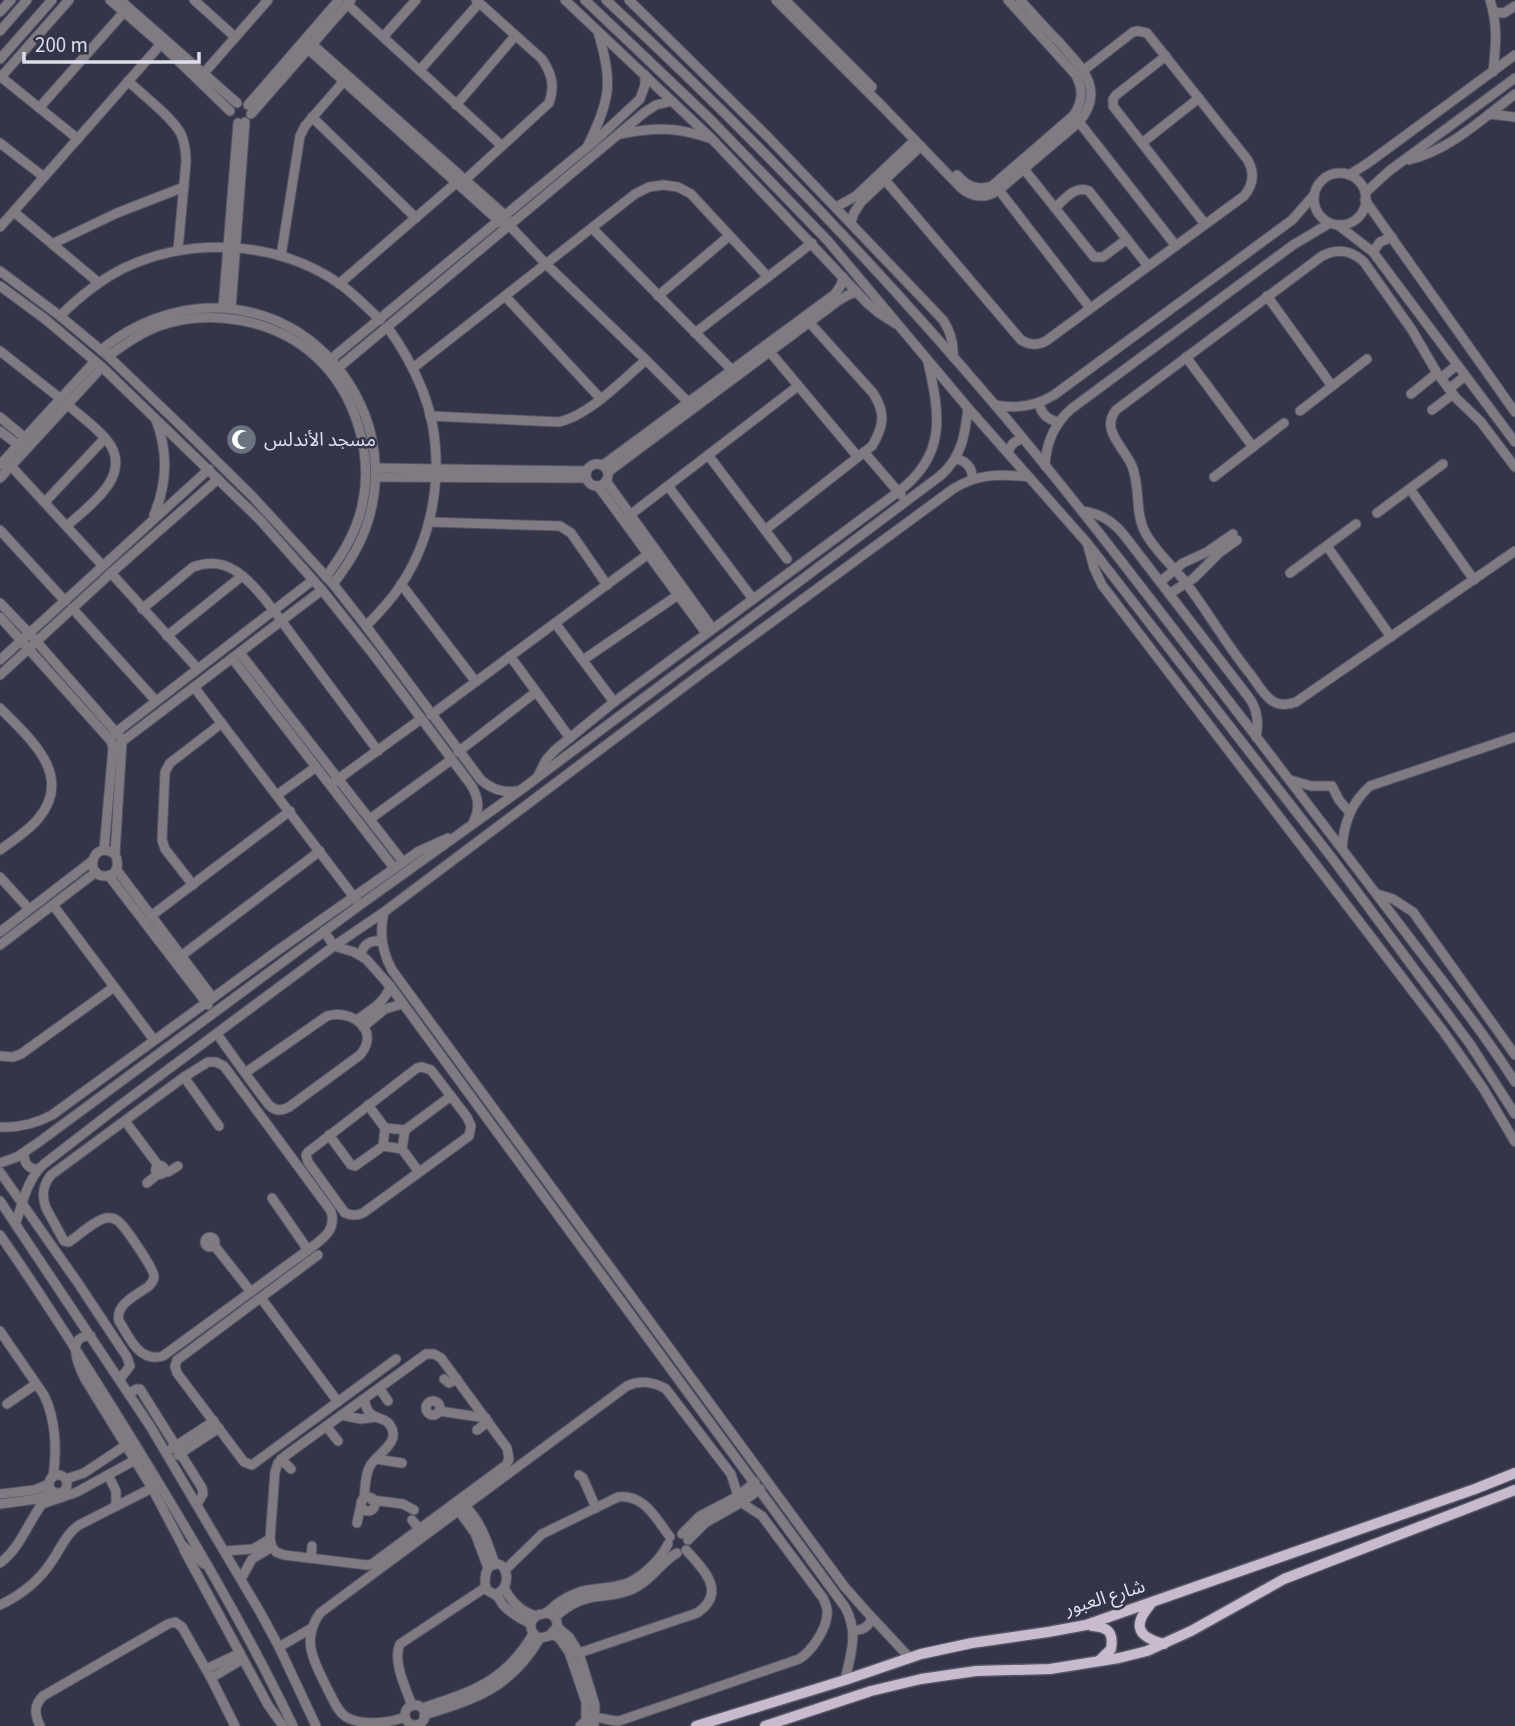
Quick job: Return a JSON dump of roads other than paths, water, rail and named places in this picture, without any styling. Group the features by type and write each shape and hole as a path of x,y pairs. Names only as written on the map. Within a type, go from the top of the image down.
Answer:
{"main road":[{"name":"شارع العبور","path":"696,1726 845,1680 909,1657 972,1643 1086,1625 1515,1473"},
{"path":"765,1726 921,1678 976,1671 1049,1669 1133,1654 1164,1644 1230,1611 1284,1579 1515,1490"},
{"path":"1152,1603 1140,1619 1140,1627 1146,1637 1164,1644"},
{"path":"1086,1625 1102,1627 1110,1633 1111,1649 1099,1661"}],"street":[{"path":"0,12 11,0"},
{"path":"0,31 27,0"},
{"path":"0,59 52,0"},
{"path":"69,0 1,78 78,139"},
{"path":"110,0 161,44 230,111"},
{"path":"120,0 237,103"},
{"path":"194,0 236,37"},
{"path":"204,73 268,0"},
{"path":"383,37 416,0"},
{"path":"565,0 713,140 878,313 899,325"},
{"path":"585,0 680,90 811,223 860,277 968,408 1003,431 1023,439 1290,780 1476,1026 1515,1082"},
{"path":"606,0 785,174 860,253 995,405 1007,453 1088,544 1332,858 1470,1044 1515,1114"},
{"path":"629,0 836,206 943,320 951,335 953,357"},
{"path":"776,0 921,145 966,184 975,188 996,183 1073,116 1082,93 1080,83 1056,45 1020,0"},
{"path":"785,0 961,188 968,194 982,197 999,190 1079,122 1087,112 1091,100 1091,88 1084,70 1009,0"},
{"path":"1490,0 1496,37 1493,72"},
{"path":"346,1 502,146"},
{"path":"227,308 245,116 242,102 232,106 230,111 231,117 245,116 311,46 346,1"},
{"path":"245,116 346,1"},
{"path":"339,284 502,146 549,103 553,92 549,69 542,60 477,1 420,70"},
{"path":"1493,12 1504,13 1515,6"},
{"path":"39,108 124,12"},
{"path":"586,149 602,115 608,93 608,70 598,30"},
{"path":"885,180 1021,340 1036,345 1046,341 1244,195 1251,186 1253,175 1247,159 1147,33 1138,31 1129,35 1084,70"},
{"path":"456,105 515,36"},
{"path":"0,227 161,44"},
{"path":"311,46 344,81 357,88"},
{"path":"311,46 502,218 504,225 510,226 688,402"},
{"path":"1349,175 1515,55"},
{"path":"1166,56 1116,95 1113,99 1114,108 1205,224"},
{"path":"331,359 586,149 640,99 645,75"},
{"path":"1045,466 1049,440 1059,422 1071,409 1300,240 1334,224 1347,224 1359,217 1364,209 1365,197 1381,178 1515,78"},
{"path":"128,81 174,124 186,149 178,250"},
{"path":"281,256 300,136 304,125 344,81"},
{"path":"1404,161 1442,148 1515,94"},
{"path":"1142,143 1199,98"},
{"path":"338,368 650,108 673,101"},
{"path":"1489,114 1515,117"},
{"path":"312,117 416,218"},
{"path":"1079,122 1176,246"},
{"path":"619,135 666,128 713,140"},
{"path":"836,206 855,202 921,145"},
{"path":"872,186 885,180 921,145"},
{"path":"2,148 44,177"},
{"path":"1024,169 1094,257 1103,257 1126,239"},
{"path":"995,405 1014,407 1038,403 1059,392 1285,225 1304,208 1325,178 1337,174 1349,175 1359,182 1365,197 1392,237 1515,412"},
{"path":"52,244 117,213 184,187"},
{"path":"413,368 635,194 649,187 678,187 691,194 768,277"},
{"path":"1055,208 1077,189 1086,189 1148,266"},
{"path":"999,190 1090,308"},
{"path":"1314,195 1318,212 1323,218 1373,252 1515,442"},
{"path":"851,222 855,202"},
{"path":"13,212 99,283"},
{"path":"592,228 735,373"},
{"path":"659,296 729,236"},
{"path":"1373,252 1381,242 1392,237"},
{"path":"695,333 812,243"},
{"path":"44,319 124,268 150,258 178,250 232,247 281,256 321,272 359,299 380,320"},
{"path":"1515,467 1477,417 1439,376 1412,330 1364,262 1353,254 1339,250 1326,253 1186,357 1116,410 1110,422 1111,433 1134,471 1144,529 1186,583 1244,667 1269,698 1278,704 1296,702 1515,551"},
{"path":"0,271 105,353 252,496 354,611 481,780 498,790 508,792 522,789"},
{"path":"587,475 592,485 604,476 835,294 843,277"},
{"path":"0,286 99,364 260,520 322,590 473,789 478,805 471,825"},
{"path":"604,476 688,402 770,352 843,298 857,292"},
{"path":"505,296 600,398"},
{"path":"1268,296 1332,386"},
{"path":"105,353 125,332 151,319 193,309 227,308 258,314 284,325 308,339 331,359 360,402 373,445 375,472 373,500 357,548 329,580"},
{"path":"105,353 159,326 187,319 216,317 245,321 273,330 314,355 334,378 357,420 364,448 366,477 362,506 353,534 329,580"},
{"path":"765,530 872,446 880,433 883,418 880,403 809,322"},
{"path":"355,631 358,624 364,624 383,608 401,584 418,554 434,498 435,441 430,416 413,368 388,328"},
{"path":"0,351 64,401 105,439 115,457 116,467 108,487 67,526"},
{"path":"770,352 906,502"},
{"path":"1186,357 1253,447"},
{"path":"1300,411 1367,359"},
{"path":"430,416 559,422 579,415 646,360"},
{"path":"537,778 546,760 555,750 614,702 913,479 924,466 936,433 937,406 928,360"},
{"path":"0,465 99,364"},
{"path":"1411,394 1457,365"},
{"path":"1432,410 1465,376"},
{"path":"630,515 798,386"},
{"path":"0,478 64,401"},
{"path":"1038,403 1045,416 1059,422"},
{"path":"0,1127 24,1126 52,1115 209,1000 456,836 537,778 944,473 955,460 964,438 968,408"},
{"path":"0,417 25,438"},
{"path":"152,520 162,493 165,465 156,418"},
{"path":"1214,477 1284,422"},
{"path":"0,430 18,445"},
{"path":"45,502 105,439"},
{"path":"1007,453 1014,442 1023,439"},
{"path":"709,455 787,559"},
{"path":"955,460 967,464 971,469 972,479"},
{"path":"587,475 593,464 604,476 651,552 709,631"},
{"path":"1377,513 1443,464"},
{"path":"11,466 102,565"},
{"path":"0,675 33,645 102,565 209,469"},
{"path":"375,472 587,475"},
{"path":"16,1222 29,1185 38,1169 116,1108 698,676 953,489 972,479 999,474 1029,477"},
{"path":"604,476 678,595 709,631"},
{"path":"0,660 68,604 111,573 218,479"},
{"path":"197,480 206,489"},
{"path":"668,486 753,599"},
{"path":"1410,489 1474,580"},
{"path":"1082,511 1100,515 1116,526 1160,582 1253,704 1258,720 1256,737"},
{"path":"429,522 561,526 571,533 607,585"},
{"path":"1290,573 1356,524"},
{"path":"0,530 156,701"},
{"path":"1160,582 1187,560 1235,537 1197,575 1169,594"},
{"path":"1088,544 1091,563 1102,585 1443,1031 1483,1088 1515,1142"},
{"path":"1327,546 1391,637"},
{"path":"431,715 651,552"},
{"path":"1187,560 1197,575"},
{"path":"142,609 193,567 201,564 228,566 242,576 274,611 378,751"},
{"path":"111,573 198,669"},
{"path":"167,636 242,576"},
{"path":"113,735 313,580"},
{"path":"401,584 476,682"},
{"path":"113,748 322,590"},
{"path":"583,660 678,595"},
{"path":"0,603 33,645 113,735 122,741"},
{"path":"344,618 354,611"},
{"path":"0,617 26,637"},
{"path":"555,623 614,702"},
{"path":"236,656 316,766 370,819 403,862"},
{"path":"236,656 334,782 394,868"},
{"path":"510,656 570,738"},
{"path":"689,663 698,676"},
{"path":"194,687 357,901"},
{"path":"458,752 536,692"},
{"path":"0,708 45,758 51,785 50,798 37,821 0,850"},
{"path":"334,782 421,719"},
{"path":"193,885 165,849 162,840 165,772 170,763 222,723"},
{"path":"104,850 113,735"},
{"path":"1342,848 1345,825 1350,813 1364,792 1377,783 1515,737"},
{"path":"113,872 118,860 115,854 122,741"},
{"path":"370,819 451,760"},
{"path":"278,795 316,766"},
{"path":"473,789 480,787 481,780"},
{"path":"1290,780 1311,786 1332,786 1350,813"},
{"path":"151,916 290,811"},
{"path":"0,1163 24,1153 324,932 394,868 433,843 456,836"},
{"path":"0,932 92,861 96,853 104,850 115,854"},
{"path":"181,956 320,851"},
{"path":"92,861 93,868 101,875 113,872"},
{"path":"0,945 96,872"},
{"path":"113,872 181,956 209,1000 214,1013"},
{"path":"113,872 209,1000"},
{"path":"0,877 29,909"},
{"path":"1377,894 1394,899 1413,912 1515,1055"},
{"path":"53,905 154,1040"},
{"path":"383,912 382,942 389,964 401,982 836,1575 909,1657"},
{"path":"324,932 334,946 361,955 390,986 845,1607 854,1630 845,1680"},
{"path":"361,955 368,943 382,942"},
{"path":"360,1023 385,998 390,986"},
{"path":"0,1056 13,1057 21,1054 114,987"},
{"path":"360,1023 402,1004"},
{"path":"216,1034 245,1073 269,1105 276,1110 285,1109 360,1055 366,1044 366,1032 360,1023 346,1015 327,1016 245,1073"},
{"path":"208,1062 216,1062 224,1066 331,1211 333,1221 330,1230 308,1250 163,1356 149,1358 141,1354 119,1321 118,1311 153,1282 151,1267 115,1219 100,1220 69,1242 64,1241 46,1208 43,1196 51,1175 125,1120 184,1076 208,1062"},
{"path":"417,1068 431,1070 451,1096 470,1122 468,1136 363,1213 354,1216 345,1213 307,1159 306,1155 310,1149 417,1068"},
{"path":"184,1076 219,1126"},
{"path":"368,1105 386,1128 405,1130 464,1087"},
{"path":"116,1108 160,1170 168,1172 178,1166"},
{"path":"39,1142 52,1115"},
{"path":"329,1135 353,1166 383,1146 386,1128"},
{"path":"402,1149 405,1130"},
{"path":"383,1146 402,1149 419,1172"},
{"path":"24,1153 27,1165 38,1169"},
{"path":"147,1183 160,1170"},
{"path":"0,1172 127,1357 130,1366 120,1379"},
{"path":"272,1198 308,1250"},
{"path":"0,1201 120,1379 197,1504 279,1647 316,1726"},
{"path":"0,1235 75,1348 211,1570 293,1726"},
{"path":"214,1245 251,1292"},
{"path":"318,1255 177,1360 177,1373 244,1462 251,1465 396,1359"},
{"path":"261,1298 338,1402"},
{"path":"60,1325 71,1323 76,1313"},
{"path":"0,1331 44,1395 51,1415 60,1493 86,1483 127,1454"},
{"path":"91,1336 80,1338 75,1348 85,1379 127,1454 152,1488 282,1726"},
{"path":"430,1354 441,1358 509,1452 506,1465 370,1564 281,1555 276,1552 271,1543 270,1522 275,1472 281,1459 379,1388 423,1356 430,1354"},
{"path":"444,1379 449,1383 457,1379"},
{"path":"405,1717 382,1723 360,1722 342,1714 310,1650 312,1628 320,1613 627,1386 652,1383 666,1389 731,1474 740,1499 762,1516 825,1603 827,1618 813,1647 799,1659 619,1721 588,1723"},
{"path":"7,1404 36,1384"},
{"path":"379,1388 388,1401"},
{"path":"129,1393 140,1389 202,1488 203,1494 197,1504"},
{"path":"461,1415 471,1398"},
{"path":"357,1524 366,1501 369,1469 391,1444 393,1433 387,1421 370,1413 363,1399"},
{"path":"427,1424 434,1412 461,1415 489,1427"},
{"path":"341,1415 361,1419 376,1417"},
{"path":"168,1456 216,1425"},
{"path":"326,1426 338,1441"},
{"path":"477,1430 489,1427"},
{"path":"0,1563 18,1545 42,1504 77,1492 108,1475 127,1454"},
{"path":"0,1494 34,1490 79,1475 127,1454"},
{"path":"281,1459 290,1469"},
{"path":"376,1459 402,1463"},
{"path":"108,1475 116,1490 117,1506"},
{"path":"579,1475 583,1478 596,1508"},
{"path":"0,1504 46,1496 57,1482"},
{"path":"405,1717 406,1712 470,1700 498,1685 519,1667 534,1632 579,1601 620,1594 646,1581 683,1544 700,1516 740,1499 757,1485"},
{"path":"0,1605 38,1579 73,1529 152,1488"},
{"path":"505,1570 542,1534 618,1497 636,1499 646,1506 669,1541 670,1549 683,1544"},
{"path":"366,1501 406,1505 414,1510"},
{"path":"462,1508 492,1566"},
{"path":"412,1520 420,1530"},
{"path":"492,1566 485,1577 486,1587 510,1612 534,1632 546,1638 550,1621 563,1600 576,1594 617,1586 635,1579 663,1553 674,1534 710,1579 710,1596 704,1608 579,1653"},
{"path":"225,1551 253,1549 271,1543"},
{"path":"241,1579 253,1559 271,1543"},
{"path":"181,1545 211,1570"},
{"path":"311,1558 312,1546"},
{"path":"492,1566 500,1565 505,1570 506,1578 502,1592 495,1594"},
{"path":"405,1717 409,1723 418,1725 423,1721 397,1662 400,1644 486,1587"},
{"path":"504,1588 518,1606 550,1621 569,1637 579,1653 595,1708 588,1723"},
{"path":"854,1630 867,1627 872,1618"},
{"path":"550,1621 569,1652 586,1702 588,1723"},
{"path":"40,1726 35,1711 43,1696 172,1622 182,1627 235,1726"},
{"path":"279,1647 312,1628"},
{"path":"206,1669 242,1656"},
{"path":"211,1678 242,1656"}],"place":[{"name":"مسجد الأندلس","path":"241,440"}]}
